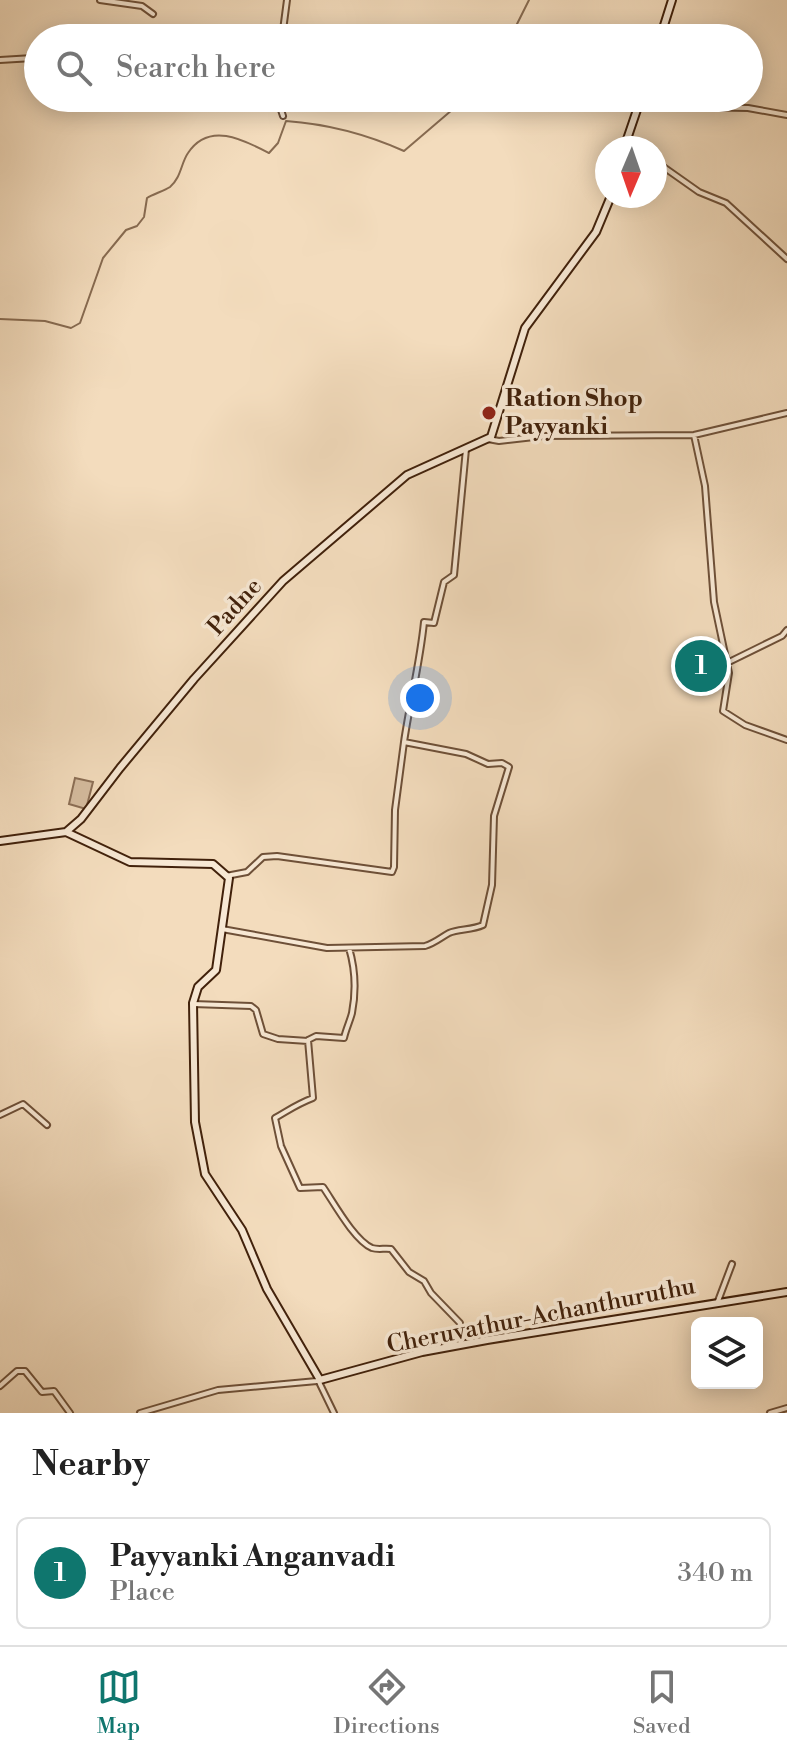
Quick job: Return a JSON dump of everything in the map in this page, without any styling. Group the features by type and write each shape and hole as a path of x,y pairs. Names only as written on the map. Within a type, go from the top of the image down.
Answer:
{"main road":[{"path":"664,24 672,0"},
{"path":"629,136 637,112"},
{"path":"488,439 494,430 525,328 596,232 606,208"},
{"name":"Padne","path":"66,832 81,819 194,679 283,581 407,475 488,439"},
{"path":"0,841 66,832 130,862 213,864 229,878 216,970 198,987 193,1004 195,1122 205,1174 242,1230 267,1289 318,1380"},
{"name":"Cheruvathur-Achanthuruthu","path":"318,1380 422,1352 787,1292"}],"street":[{"path":"100,0 142,6 153,14"},
{"path":"284,24 287,0"},
{"path":"0,60 24,59"},
{"path":"763,111 787,115"},
{"path":"282,112 283,116"},
{"path":"667,169 699,192 726,203 787,259"},
{"path":"488,439 694,435 787,413"},
{"path":"694,435 705,486 714,602 730,680 723,711 745,725 787,740"},
{"path":"226,876 242,874 263,857 277,856 392,872 395,810 412,683 419,666 424,622 434,623 444,582 454,575 467,447"},
{"path":"727,663 782,636 787,630"},
{"path":"222,929 327,948 349,948 425,946 436,943 451,932 483,925 495,862 494,816 509,767 502,763 488,764 466,754 404,742"},
{"path":"193,1004 251,1006 256,1010 263,1034 278,1039 308,1041 316,1036 344,1038 351,1017 354,981 349,948"},
{"path":"308,1041 313,1098 297,1102 290,1112 275,1118 281,1146 300,1188 323,1187 367,1245 374,1249 391,1249 409,1272 424,1281 431,1293 460,1323 461,1345"},
{"path":"0,1115 23,1104 47,1125"},
{"path":"718,1301 732,1264"},
{"path":"0,1386 17,1371 25,1371 42,1392 54,1391 70,1413"},
{"path":"140,1413 218,1390 318,1380 334,1413"},
{"path":"770,1413 787,1408"}],"shaded area":[{"path":"75,778 93,782 86,809 69,804"}],"waterway":[{"path":"517,24 529,0"},
{"path":"0,319 45,321 71,328 80,323 103,258 126,230 137,226 144,217 147,198 174,183 188,153 196,143 206,138 227,136 269,153 278,143 286,121 346,131 404,151 450,112"}],"place":[{"name":"Ration Shop Payyanki","path":"489,413"},
{"name":"Payyanki Anganvadi","path":"701,666"}]}
